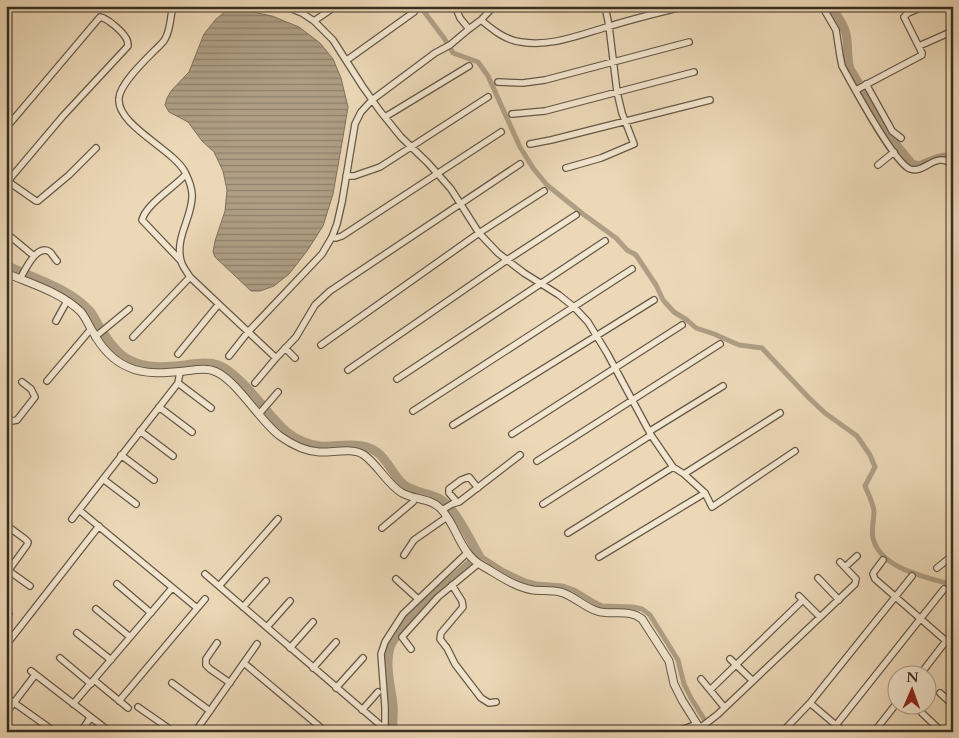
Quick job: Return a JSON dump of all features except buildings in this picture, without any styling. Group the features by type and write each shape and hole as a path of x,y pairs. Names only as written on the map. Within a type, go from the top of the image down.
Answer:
{"street":[{"path":"173,6 169,30 164,40 140,65 121,89 118,100 120,109 127,120 177,162 186,174 191,186 191,206 181,237 181,261"},
{"path":"285,6 302,13 314,21 333,40 385,117 401,137 451,189 479,233 498,253 540,284 559,295 588,322 650,433 672,467 684,474 705,493 712,507 795,451"},
{"path":"314,21 336,6"},
{"path":"455,6 460,18 469,29"},
{"path":"229,356 248,332 322,254 332,236 342,202 355,124 361,112 372,100 435,52 450,45 481,20 494,6"},
{"path":"566,168 601,158 634,144 617,92 605,6"},
{"path":"762,6 769,8 786,6"},
{"path":"822,6 836,30 840,60 884,138 903,164 915,169 940,159 948,161 953,165"},
{"path":"857,89 920,57 922,53 904,17 908,12 925,6"},
{"path":"481,20 500,35 520,42 540,43 561,41 682,7"},
{"path":"347,60 414,12"},
{"path":"6,128 100,17 104,18 127,39 128,46 63,116 7,181 38,201 70,175 96,148"},
{"path":"918,46 953,31"},
{"path":"498,82 523,83 545,80 689,42"},
{"path":"385,117 469,66"},
{"path":"512,114 545,111 694,72"},
{"path":"866,85 892,131 901,138"},
{"path":"346,176 354,176 380,167 488,98"},
{"path":"530,144 710,100"},
{"path":"332,236 336,238 342,236 501,132"},
{"path":"878,165 894,152"},
{"path":"255,383 296,337 315,306 330,291 520,164"},
{"path":"186,174 153,205 142,220 181,261 190,277 276,358"},
{"path":"321,345 479,233 544,191"},
{"path":"348,370 506,260 576,215"},
{"path":"11,237 34,256"},
{"path":"397,379 604,241"},
{"path":"21,277 34,256 39,252 44,250 49,252 58,262"},
{"path":"413,411 632,269"},
{"path":"6,273 21,277 67,301 82,314 107,352 118,362 130,368 146,372 163,373 203,369 213,370 222,374 260,413 278,435 305,449 318,452 348,450 364,454 393,486 402,493 415,498 436,504 449,505 459,502 520,455"},
{"path":"134,338 190,277"},
{"path":"453,425 654,300"},
{"path":"56,321 67,301"},
{"path":"178,354 218,305"},
{"path":"97,336 129,309"},
{"path":"512,434 682,325"},
{"path":"47,381 91,329"},
{"path":"537,461 720,344"},
{"path":"285,348 295,358"},
{"path":"72,519 178,382 180,372"},
{"path":"6,417 12,421 17,420 35,397 31,390 22,382"},
{"path":"178,382 211,408"},
{"path":"542,504 723,386"},
{"path":"260,413 278,392"},
{"path":"159,407 192,432"},
{"path":"684,474 780,413"},
{"path":"140,431 173,456"},
{"path":"121,455 154,480"},
{"path":"568,533 672,467"},
{"path":"478,488 468,477 449,489 447,517 473,559 520,586 533,590 560,592 599,612 636,614 642,619 668,661 674,684 701,727"},
{"path":"103,479 136,504"},
{"path":"598,558 705,493"},
{"path":"382,528 413,502 415,498"},
{"path":"79,510 197,608"},
{"path":"404,555 414,540 447,517"},
{"path":"219,586 278,520"},
{"path":"6,525 28,542 8,572 30,586"},
{"path":"6,645 98,526"},
{"path":"937,568 953,555"},
{"path":"845,567 857,556"},
{"path":"411,649 402,637 438,597 452,585 473,559"},
{"path":"385,730 381,654 385,642 403,614 418,599 473,559"},
{"path":"882,560 873,574 875,579 922,618 946,641"},
{"path":"676,732 701,727 712,719 855,584 857,580 840,562"},
{"path":"205,574 385,730"},
{"path":"786,727 810,703 912,576"},
{"path":"396,578 418,599"},
{"path":"818,578 839,600"},
{"path":"243,607 266,581"},
{"path":"117,584 151,613"},
{"path":"452,585 462,601 463,607 441,633 440,639 455,664 481,698 489,703 496,702"},
{"path":"73,704 172,588"},
{"path":"836,725 944,589"},
{"path":"710,690 801,598 820,617"},
{"path":"119,701 205,599"},
{"path":"267,627 290,601"},
{"path":"96,610 130,637"},
{"path":"290,648 313,622"},
{"path":"77,633 111,660"},
{"path":"927,666 953,635"},
{"path":"313,668 336,642"},
{"path":"217,643 206,659 206,665 230,683"},
{"path":"195,732 257,644"},
{"path":"60,658 128,708"},
{"path":"336,688 363,658"},
{"path":"730,659 753,681"},
{"path":"244,663 326,732"},
{"path":"6,713 33,673 110,732"},
{"path":"701,679 724,707"},
{"path":"172,683 210,711"},
{"path":"362,710 378,692"},
{"path":"940,693 953,705"},
{"path":"6,697 55,732"},
{"path":"810,703 844,732"},
{"path":"138,707 174,732"},
{"path":"874,732 887,716"},
{"path":"925,716 942,732"},
{"path":"81,732 90,718"}],"shaded area":[{"path":"239,9 272,16 299,27 320,43 333,59 341,78 348,107 333,194 323,226 289,274 274,286 260,291 251,291 215,257 213,252 225,211 227,190 223,171 214,152 202,141 188,122 169,112 165,105 171,91 189,72 204,34 216,19 226,11"}],"waterway":[{"path":"422,6 422,9 453,53 478,62 488,76 520,147 533,168 547,185 616,238 627,250 636,255 656,285 663,300 674,312 696,328 739,345 762,348 825,413 857,436 870,455 875,467 865,486 872,501 874,511 872,531 877,549 885,557 906,570 953,585"},
{"path":"830,6 839,18 845,31 850,69 898,147 912,164 919,166 940,158 953,158"},
{"path":"6,265 71,295 92,313 99,326 118,351 133,362 158,367 202,363 218,365 241,381 282,427 294,437 316,445 352,445 370,448 381,456 402,483 415,491 440,499 451,509 462,524 479,555 417,611 392,643 388,667 393,705 393,732"},
{"path":"479,555 504,571 525,581 536,584 563,586 602,606 633,607 642,609 650,615 678,660 684,684 712,732"}]}
